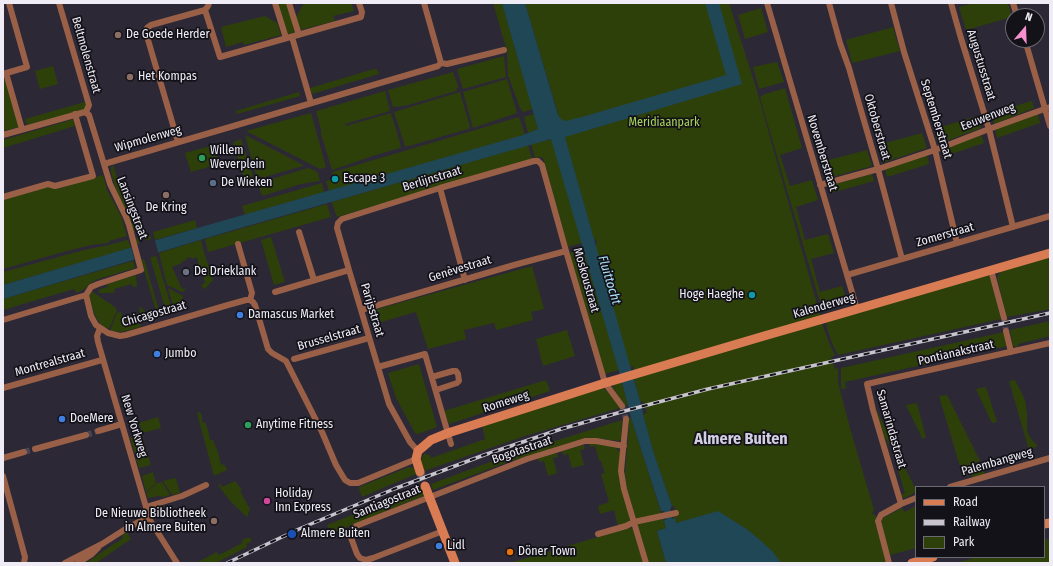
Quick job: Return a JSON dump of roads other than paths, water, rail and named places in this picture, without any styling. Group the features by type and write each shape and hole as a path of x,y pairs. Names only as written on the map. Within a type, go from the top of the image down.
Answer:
{"street":[{"path":"9,3 27,67 5,74 22,129"},
{"name":"Beltmolenstraat","path":"60,3 89,105 86,112"},
{"path":"178,142 146,33 147,28 151,25 205,10 209,3"},
{"path":"275,3 292,37 311,103"},
{"path":"289,3 292,37"},
{"path":"205,10 220,57 361,17 362,12 359,3"},
{"path":"424,3 441,63"},
{"name":"Novemberstraat","path":"767,3 857,309"},
{"name":"Oktoberstraat","path":"829,3 878,169 902,258"},
{"name":"Septemberstraat","path":"891,3 904,52 935,150 957,243"},
{"name":"Augustusstraat","path":"951,3 989,129 1013,227"},
{"path":"1027,48 1048,107 1050,126"},
{"name":"Wipmolenweg","path":"86,112 89,115 104,164 438,66 441,63 447,64 504,50"},
{"name":"Eeuwenweg","path":"820,185 878,169 935,150 1048,107"},
{"path":"3,135 86,112"},
{"path":"3,197 48,184 54,186 93,176 75,114"},
{"name":"Berlijnstraat","path":"338,223 342,219 440,188 534,161"},
{"name":"Moskoustraat","path":"534,161 538,161 542,165 605,383 622,406"},
{"name":"Lansingstraat","path":"86,295 94,285 141,270 126,217 110,184 104,164"},
{"path":"440,188 464,280"},
{"name":"Zomerstraat","path":"847,275 1050,216"},
{"name":"Parijsstraat","path":"338,223 349,270 389,404 417,455"},
{"path":"299,232 314,280"},
{"path":"238,244 252,293 251,301 255,305 268,349 286,361 322,432 336,465 345,480 354,484 362,482 417,455 420,472"},
{"name":"Genèvestraat","path":"361,310 566,251"},
{"name":"Kalenderweg","path":"605,383 1050,253"},
{"path":"275,292 349,270"},
{"path":"991,270 1004,318"},
{"path":"3,320 86,295 96,325 102,330"},
{"name":"Chicagostraat","path":"102,330 112,335 126,335 246,300 251,301"},
{"name":"New Yorkweg","path":"102,330 98,342 102,360 148,517"},
{"path":"1006,331 1011,352"},
{"name":"Brusselstraat","path":"294,359 369,338"},
{"name":"Pontianakstraat","path":"867,384 1050,343"},
{"path":"378,367 425,354 451,444"},
{"name":"Montrealstraat","path":"3,388 102,360"},
{"path":"432,377 453,371 456,371 458,374 459,381 457,383 436,390"},
{"name":"Romeweg","path":"417,455 431,440 448,433 605,383"},
{"name":"Samarindastraat","path":"867,384 873,410 901,504"},
{"path":"626,419 622,471 624,489 646,563"},
{"path":"98,431 122,424"},
{"path":"35,449 86,435"},
{"name":"Bogotastraat","path":"430,496 521,461 583,442 596,441 624,446"},
{"path":"3,458 24,452"},
{"name":"Palembangweg","path":"953,486 1050,458"},
{"path":"3,476 25,557 24,563"},
{"path":"146,507 182,496 206,485"},
{"path":"425,486 455,563"},
{"name":"Santiagostraat","path":"430,496 355,526 350,535 357,554 366,560 443,531"},
{"path":"889,563 878,521 881,515 915,498"},
{"path":"598,534 626,526 634,522 676,513"},
{"path":"65,563 102,544 148,517 177,563"},
{"path":"78,563 92,554 102,544"},
{"path":"912,563 930,558"}],"water":[{"path":"502,3 525,3 558,115 565,121 726,75 705,3 719,3 742,84 565,137 654,454 672,506 670,509 672,519 675,518 676,523 718,511 748,530 773,552 781,563 666,563 657,531 666,528 664,520 667,519 664,511 661,511 631,418 622,382 551,139 230,231 3,299 3,285 523,135 538,129"}],"tunnel":[{"path":"1004,318 1006,331"},
{"path":"622,406 626,419"},
{"path":"86,435 98,431"},
{"path":"24,452 35,449"},
{"path":"420,472 425,486"}],"railway":[{"path":"227,563 299,529 394,489 484,455 561,429 708,389 1050,313"}],"place":[{"name":"De Goede Herder","path":"118,35"},
{"name":"Het Kompas","path":"130,77"},
{"name":"Willem Weverplein","path":"202,158"},
{"name":"Escape 3","path":"335,179"},
{"name":"De Wieken","path":"213,183"},
{"name":"De Kring","path":"166,195"},
{"name":"De Drieklank","path":"186,272"},
{"name":"Hoge Haeghe","path":"752,295"},
{"name":"Damascus Market","path":"240,315"},
{"name":"Jumbo","path":"157,354"},
{"name":"DoeMere","path":"62,419"},
{"name":"Anytime Fitness","path":"248,425"},
{"name":"Holiday Inn Express","path":"267,501"},
{"name":"De Nieuwe Bibliotheek in Almere Buiten","path":"214,521"},
{"name":"Almere Buiten","path":"292,534"},
{"name":"Lidl","path":"439,546"},
{"name":"Döner Town","path":"510,552"}],"district":[{"name":"Almere Buiten","path":"741,440"}],"park label":[{"name":"Meridiaanpark","path":"664,123"}],"water label":[{"name":"Fluittocht","path":"609,280"}]}
